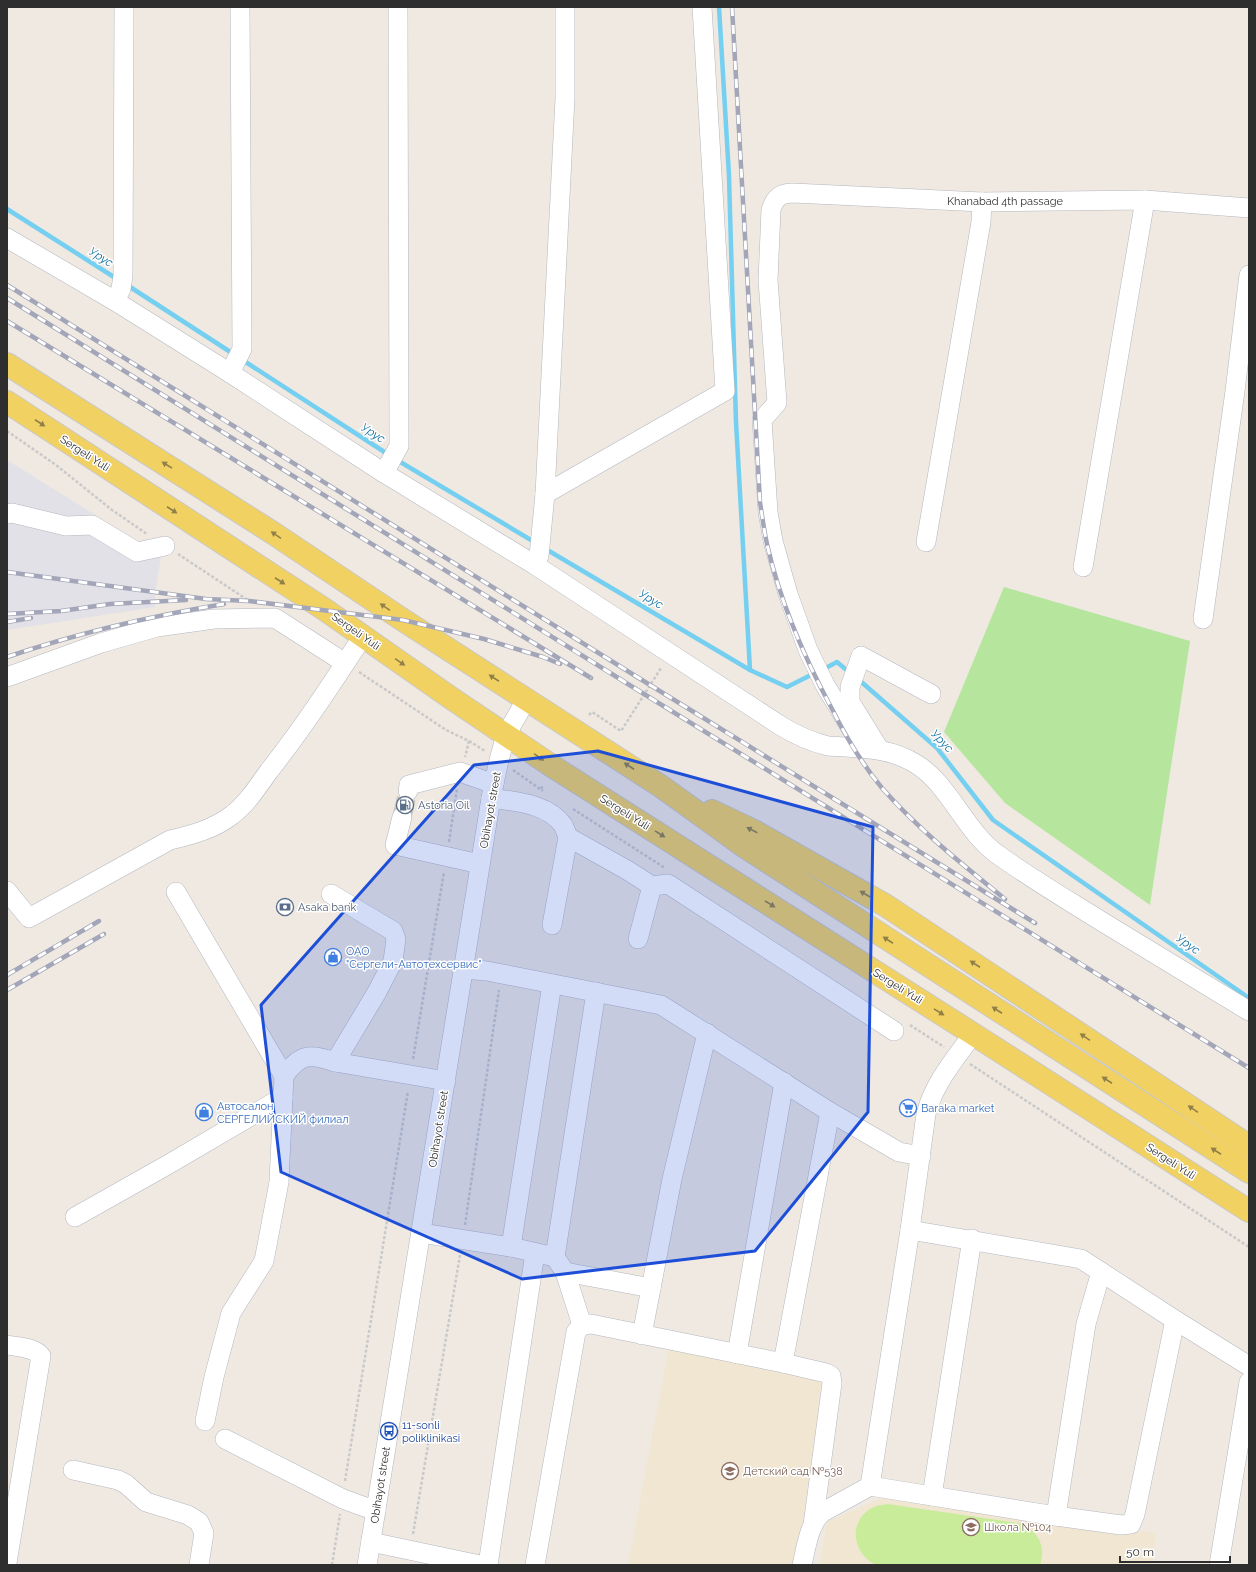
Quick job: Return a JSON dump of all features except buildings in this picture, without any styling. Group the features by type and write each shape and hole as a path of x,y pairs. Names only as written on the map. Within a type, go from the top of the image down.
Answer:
{"main road":[{"path":"7,364 273,533 403,620 662,787 752,852 1249,1172"},
{"name":"Sergeli Yuli","path":"7,402 363,636 506,735 1249,1211"},
{"path":"662,787 754,831 885,905 1249,1146"}],"street":[{"path":"120,289 124,7"},
{"path":"230,373 242,349 240,7"},
{"path":"384,473 400,446 398,7"},
{"path":"539,552 545,494 565,98 565,7"},
{"path":"545,494 725,391 702,7"},
{"name":"Khanabad 4th passage","path":"871,748 825,685 808,650 781,570 768,512 762,420 777,403 768,280 771,210 773,203 784,193 982,202 1145,200 1249,208"},
{"path":"1083,567 1145,200"},
{"path":"926,542 981,222 982,202"},
{"path":"7,238 120,289 230,373 384,473 539,552 671,653 796,734 811,741 828,746 871,748 895,753 906,758 927,772 982,842 996,854 1051,890 1249,1011"},
{"path":"1202,619 1242,391 1249,275"},
{"path":"7,514 12,513 66,526 92,525 136,552 165,546"},
{"path":"7,677 101,644 157,627 214,619 276,618 345,663"},
{"path":"7,891 29,918 170,840 195,834 233,815 247,800 286,751 363,636"},
{"path":"871,748 850,702 850,687 861,656 931,694"},
{"name":"Obihayot street","path":"368,1565 493,791 506,735 526,700"},
{"path":"408,792 409,785 460,772 493,791 532,804 551,814 563,825 568,837 552,925"},
{"path":"402,817 395,845 480,864"},
{"path":"568,837 627,870 652,886 668,884 894,1031"},
{"path":"638,939 652,886"},
{"path":"176,892 284,1076 279,1182 264,1261 231,1314 214,1377 205,1421"},
{"path":"331,894 393,931 396,939 393,961 377,992 335,1062"},
{"path":"464,970 486,971 661,1005 830,1112 899,1152 921,1156"},
{"path":"511,1247 552,984"},
{"path":"555,1257 596,992"},
{"path":"642,1335 672,1179 707,1033"},
{"path":"870,1486 910,1230 926,1114 931,1097 939,1082 973,1034"},
{"path":"284,1076 292,1065 300,1059 311,1056 322,1057 335,1062 446,1081"},
{"path":"737,1354 784,1082"},
{"path":"75,1217 283,1097"},
{"path":"783,1363 830,1112"},
{"path":"910,1230 972,1239 1080,1259 1249,1366"},
{"path":"421,1233 511,1247 555,1257 566,1272 582,1325"},
{"path":"932,1496 972,1239"},
{"path":"488,1565 535,1253"},
{"path":"566,1272 651,1288"},
{"path":"1056,1516 1086,1324 1101,1272"},
{"path":"813,1525 816,1518 823,1512 870,1486 1056,1516 1121,1525 1131,1524 1135,1514 1175,1320"},
{"path":"535,1565 576,1332 582,1325 591,1324 783,1363 826,1373 830,1376 832,1384 813,1525 802,1565"},
{"path":"7,1345 38,1352 41,1356 41,1362 7,1563"},
{"path":"1219,1565 1249,1382"},
{"path":"225,1439 342,1499 376,1511"},
{"path":"73,1470 118,1480 126,1484 146,1502 188,1515 199,1522 204,1533 199,1565"},
{"path":"371,1542 480,1565"}],"path":[{"path":"7,431 56,465 112,510 276,618"},
{"path":"588,715 592,712 621,731 671,653"},
{"path":"541,789 543,785"},
{"path":"410,1550 463,1240 502,974"}],"highlighted area":[{"path":"598,751 873,827 868,1112 755,1251 522,1279 281,1172 261,1005 474,765"}],"shaded area":[{"path":"7,460 161,556 155,596 155,607 7,630"},
{"name":"Детский сад №538","path":"669,1346 836,1377 792,1565 628,1565"},
{"name":"Школа №104","path":"885,1497 1156,1533 1152,1565 820,1565 827,1522"}],"green space":[{"path":"1004,587 1190,641 1150,905 1005,803 944,732"},
{"path":"888,1504 1024,1524 1034,1532 1042,1547 1042,1558 1040,1565 876,1565 868,1560 858,1547 856,1531 858,1523 863,1515 870,1509"}],"waterway":[{"path":"719,7 729,176 736,422 750,670"},
{"name":"Урус","path":"7,209 117,279"},
{"name":"Урус","path":"127,285 235,355"},
{"name":"Урус","path":"241,359 389,455"},
{"name":"Урус","path":"397,460 536,543"},
{"name":"Урус","path":"544,548 750,670 787,687 815,673"},
{"name":"Урус","path":"822,670 837,662 850,673"},
{"name":"Урус","path":"858,679 937,748 993,820 1249,998"}],"tunnel":[{"path":"402,817 408,791"}],"railway":[{"path":"732,7 760,502 772,566 794,629 812,669 843,730 868,769 882,788 911,818 957,860 1005,899"},
{"path":"7,285 1035,923"},
{"path":"7,298 1249,1068"},
{"path":"7,321 591,678"},
{"path":"7,572 206,599 249,601 403,620 484,639 543,657 560,664"},
{"path":"7,614 61,611 110,604 186,600"},
{"path":"7,657 61,640 115,626 224,604"},
{"path":"7,622 31,618"},
{"path":"7,975 99,921"},
{"path":"7,990 104,934"}],"place":[{"name":"Astoria Oil","path":"405,805"},
{"name":"Asaka bank","path":"285,907"},
{"name":"ОАО \"Сергели-Автотехсервис\"","path":"333,957"},
{"name":"Baraka market","path":"908,1108"},
{"name":"Автосалон СЕРГЕЛИЙСКИЙ филиал","path":"204,1112"},
{"name":"11-sonli poliklinikasi","path":"389,1431"},
{"name":"Детский сад №538","path":"730,1471"},
{"name":"Школа №104","path":"971,1527"}]}
